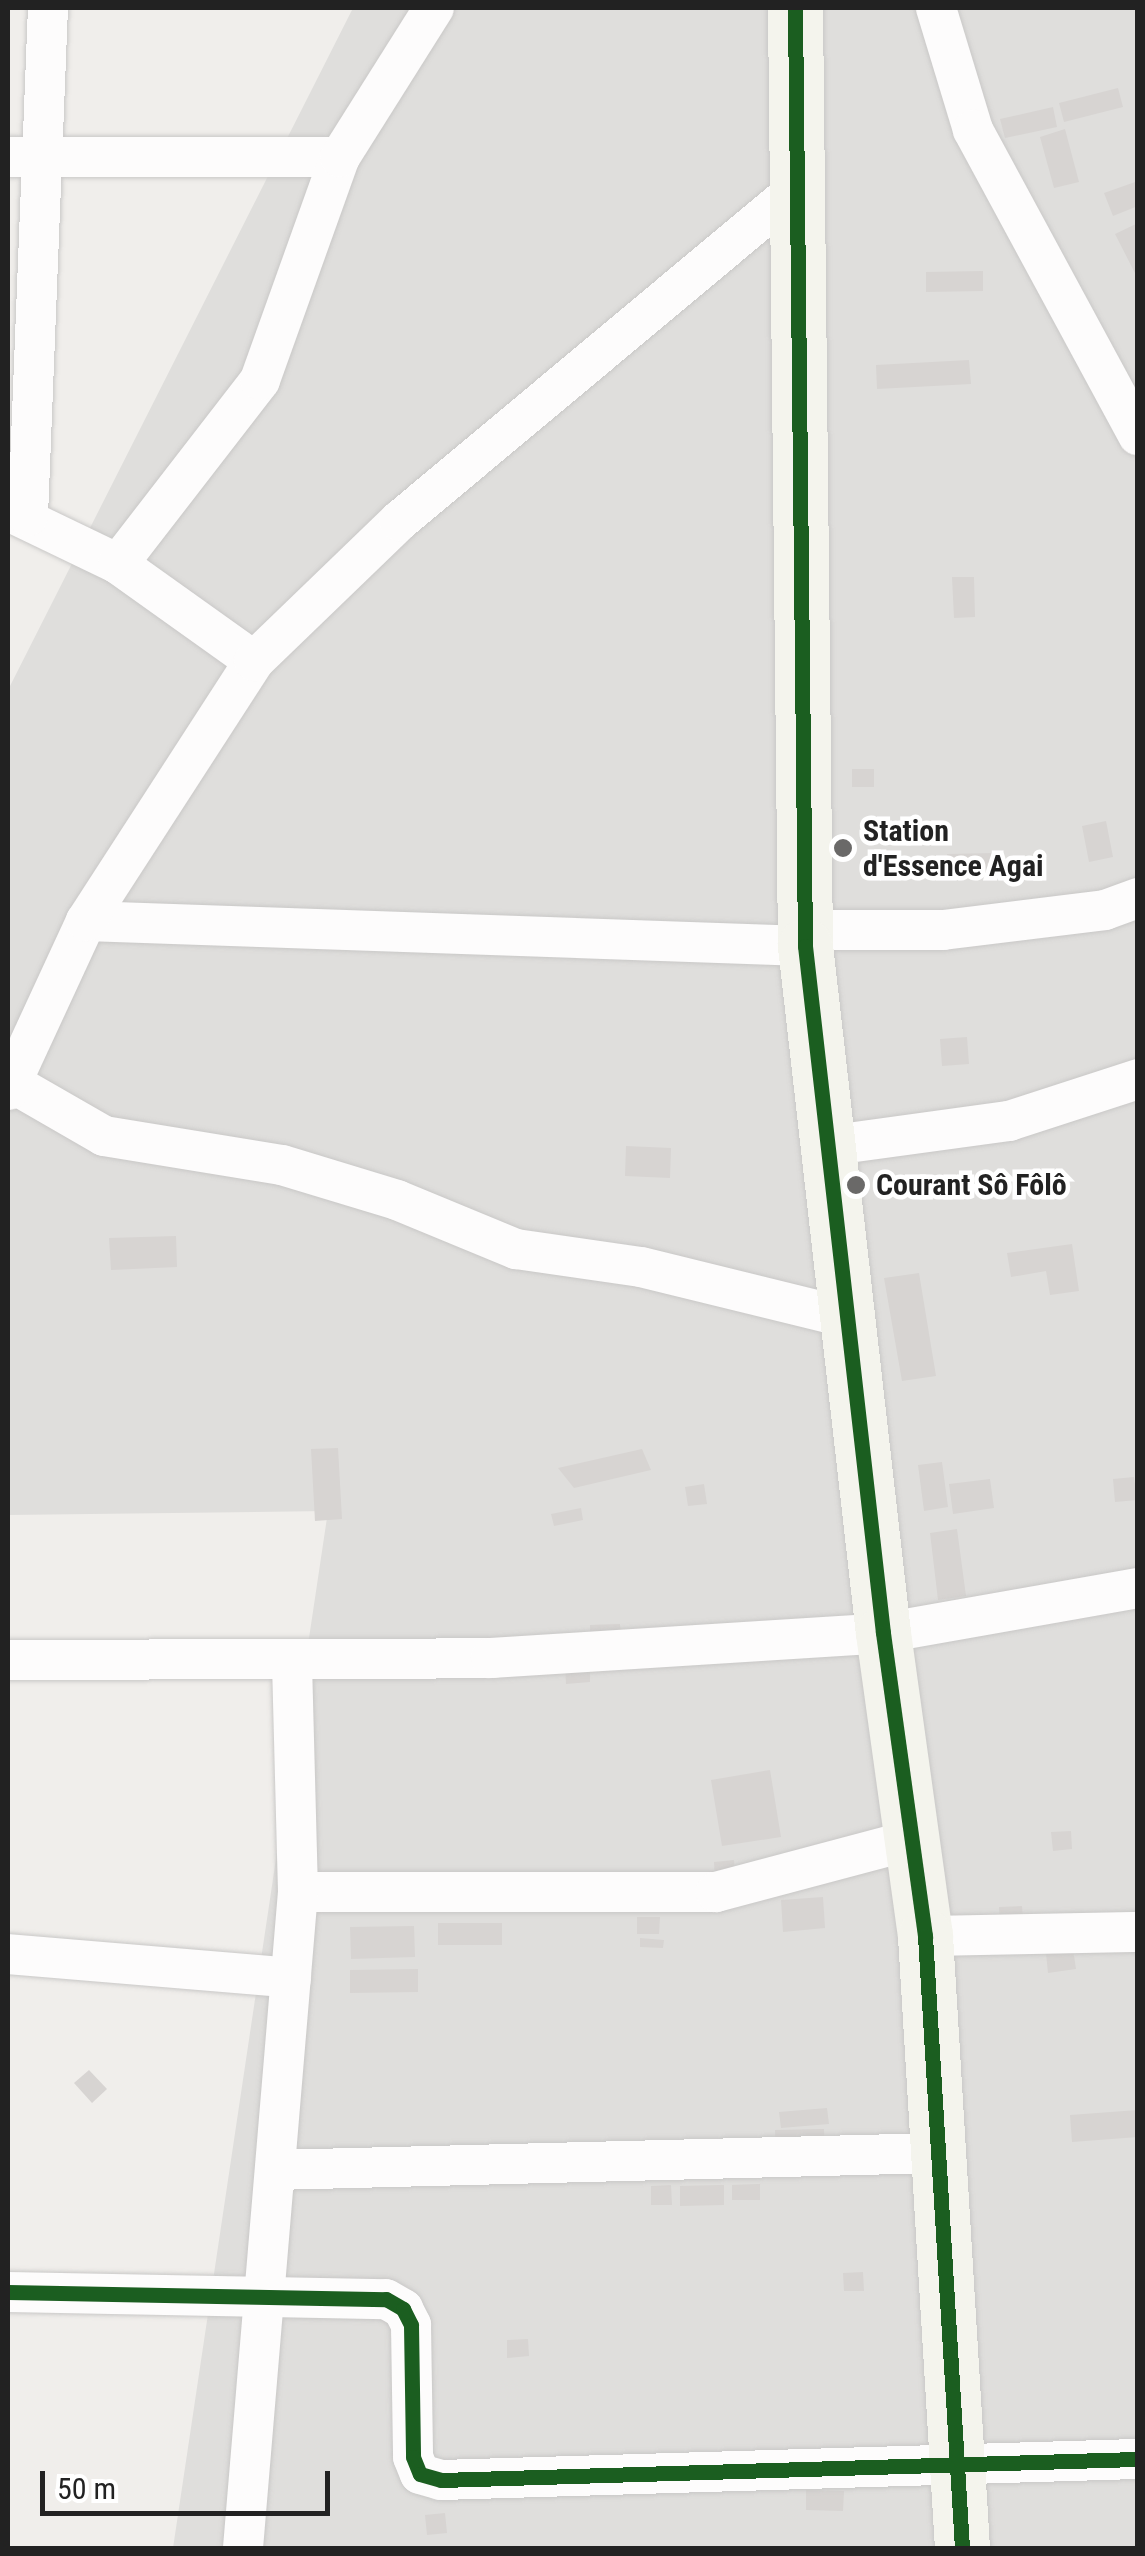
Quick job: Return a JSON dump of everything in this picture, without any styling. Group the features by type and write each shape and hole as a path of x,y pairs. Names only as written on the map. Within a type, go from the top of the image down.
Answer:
{"street":[{"path":"48,8 25,158 18,514 118,564 254,661"},
{"path":"118,564 260,380 340,156 434,8"},
{"path":"795,8 805,938 845,1317 925,1936 962,2548"},
{"path":"936,8 973,130 1138,435"},
{"path":"25,158 340,156"},
{"path":"798,188 399,521 254,661 86,922 10,1087 104,1136 282,1165 397,1200 516,1249 641,1267 845,1317"},
{"path":"86,922 805,938 943,930 1104,910 1138,898"},
{"path":"826,1146 1009,1121 1138,1079"},
{"path":"8,1660 491,1658 883,1632 1138,1588"},
{"path":"243,2548 298,1892 292,1659"},
{"path":"298,1892 716,1892 912,1840"},
{"path":"925,1936 1138,1932"},
{"path":"8,1954 291,1978"},
{"path":"275,2170 938,2152"},
{"path":"8,2292 386,2299 403,2309 412,2325 413,2457 420,2474 441,2480 958,2467 1138,2458"}],"shaded area":[{"path":"353,8 1137,8 1137,2548 173,2548 328,1511 8,1515 8,690"}],"building":[{"path":"1118,88 1123,107 1064,122 1059,103"},
{"path":"1053,107 1057,127 1005,138 1000,119"},
{"path":"1065,129 1079,182 1054,188 1040,137"},
{"path":"1138,181 1138,206 1113,216 1104,193"},
{"path":"1138,223 1138,279 1115,234"},
{"path":"983,271 983,291 926,292 926,272"},
{"path":"969,360 971,384 877,389 876,365"},
{"path":"952,577 974,577 975,617 954,618"},
{"path":"852,769 874,769 874,787 852,787"},
{"path":"1106,821 1113,857 1089,862 1082,826"},
{"path":"994,853 995,875 948,877 947,854"},
{"path":"967,1037 969,1064 942,1066 940,1039"},
{"path":"626,1146 671,1148 670,1178 625,1176"},
{"path":"176,1236 177,1267 111,1270 109,1238"},
{"path":"1072,1244 1079,1291 1050,1295 1046,1271 1011,1277 1007,1253"},
{"path":"919,1273 936,1376 902,1381 884,1278"},
{"path":"338,1448 342,1519 315,1521 311,1449"},
{"path":"642,1449 651,1470 574,1488 558,1468"},
{"path":"942,1462 948,1507 924,1511 918,1465"},
{"path":"1134,1477 1137,1500 1115,1502 1113,1479"},
{"path":"990,1479 994,1508 953,1514 949,1484"},
{"path":"704,1484 707,1504 688,1506 685,1487"},
{"path":"581,1508 583,1520 554,1526 551,1514"},
{"path":"957,1529 966,1596 938,1600 930,1533"},
{"path":"620,1624 621,1636 590,1637 590,1625"},
{"path":"565,1664 590,1664 590,1682 566,1684"},
{"path":"770,1770 781,1837 722,1846 711,1780"},
{"path":"1071,1831 1072,1849 1053,1851 1051,1832"},
{"path":"734,1860 735,1878 715,1880 714,1862"},
{"path":"823,1897 825,1928 783,1932 781,1900"},
{"path":"1022,1906 1024,1934 1001,1935 999,1907"},
{"path":"637,1917 660,1917 659,1934 637,1934"},
{"path":"438,1923 502,1923 502,1945 438,1945"},
{"path":"414,1926 415,1957 351,1959 350,1927"},
{"path":"640,1938 664,1940 663,1948 640,1947"},
{"path":"1073,1949 1076,1969 1048,1973 1046,1953"},
{"path":"418,1969 418,1992 350,1993 350,1970"},
{"path":"89,2070 107,2089 92,2103 74,2083"},
{"path":"827,2108 829,2124 781,2128 779,2112"},
{"path":"1138,2110 1138,2137 1072,2142 1070,2115"},
{"path":"824,2129 825,2159 776,2160 775,2130"},
{"path":"760,2184 760,2200 732,2200 732,2185"},
{"path":"671,2185 672,2205 651,2205 651,2186"},
{"path":"724,2185 724,2205 680,2206 680,2186"},
{"path":"863,2272 864,2291 844,2291 843,2273"},
{"path":"528,2339 529,2356 507,2358 507,2340"},
{"path":"806,2490 844,2491 843,2511 806,2510"},
{"path":"445,2513 447,2533 427,2535 425,2515"}],"cycle path":[{"path":"795,8 805,946 883,1633 925,1936 962,2548"},
{"path":"8,2292 386,2299 403,2309 411,2325 413,2457 420,2474 441,2480 1138,2459"}],"place":[{"name":"Station d'Essence Agai","path":"843,848"},
{"name":"Courant Sô Fôlô","path":"856,1185"}]}
